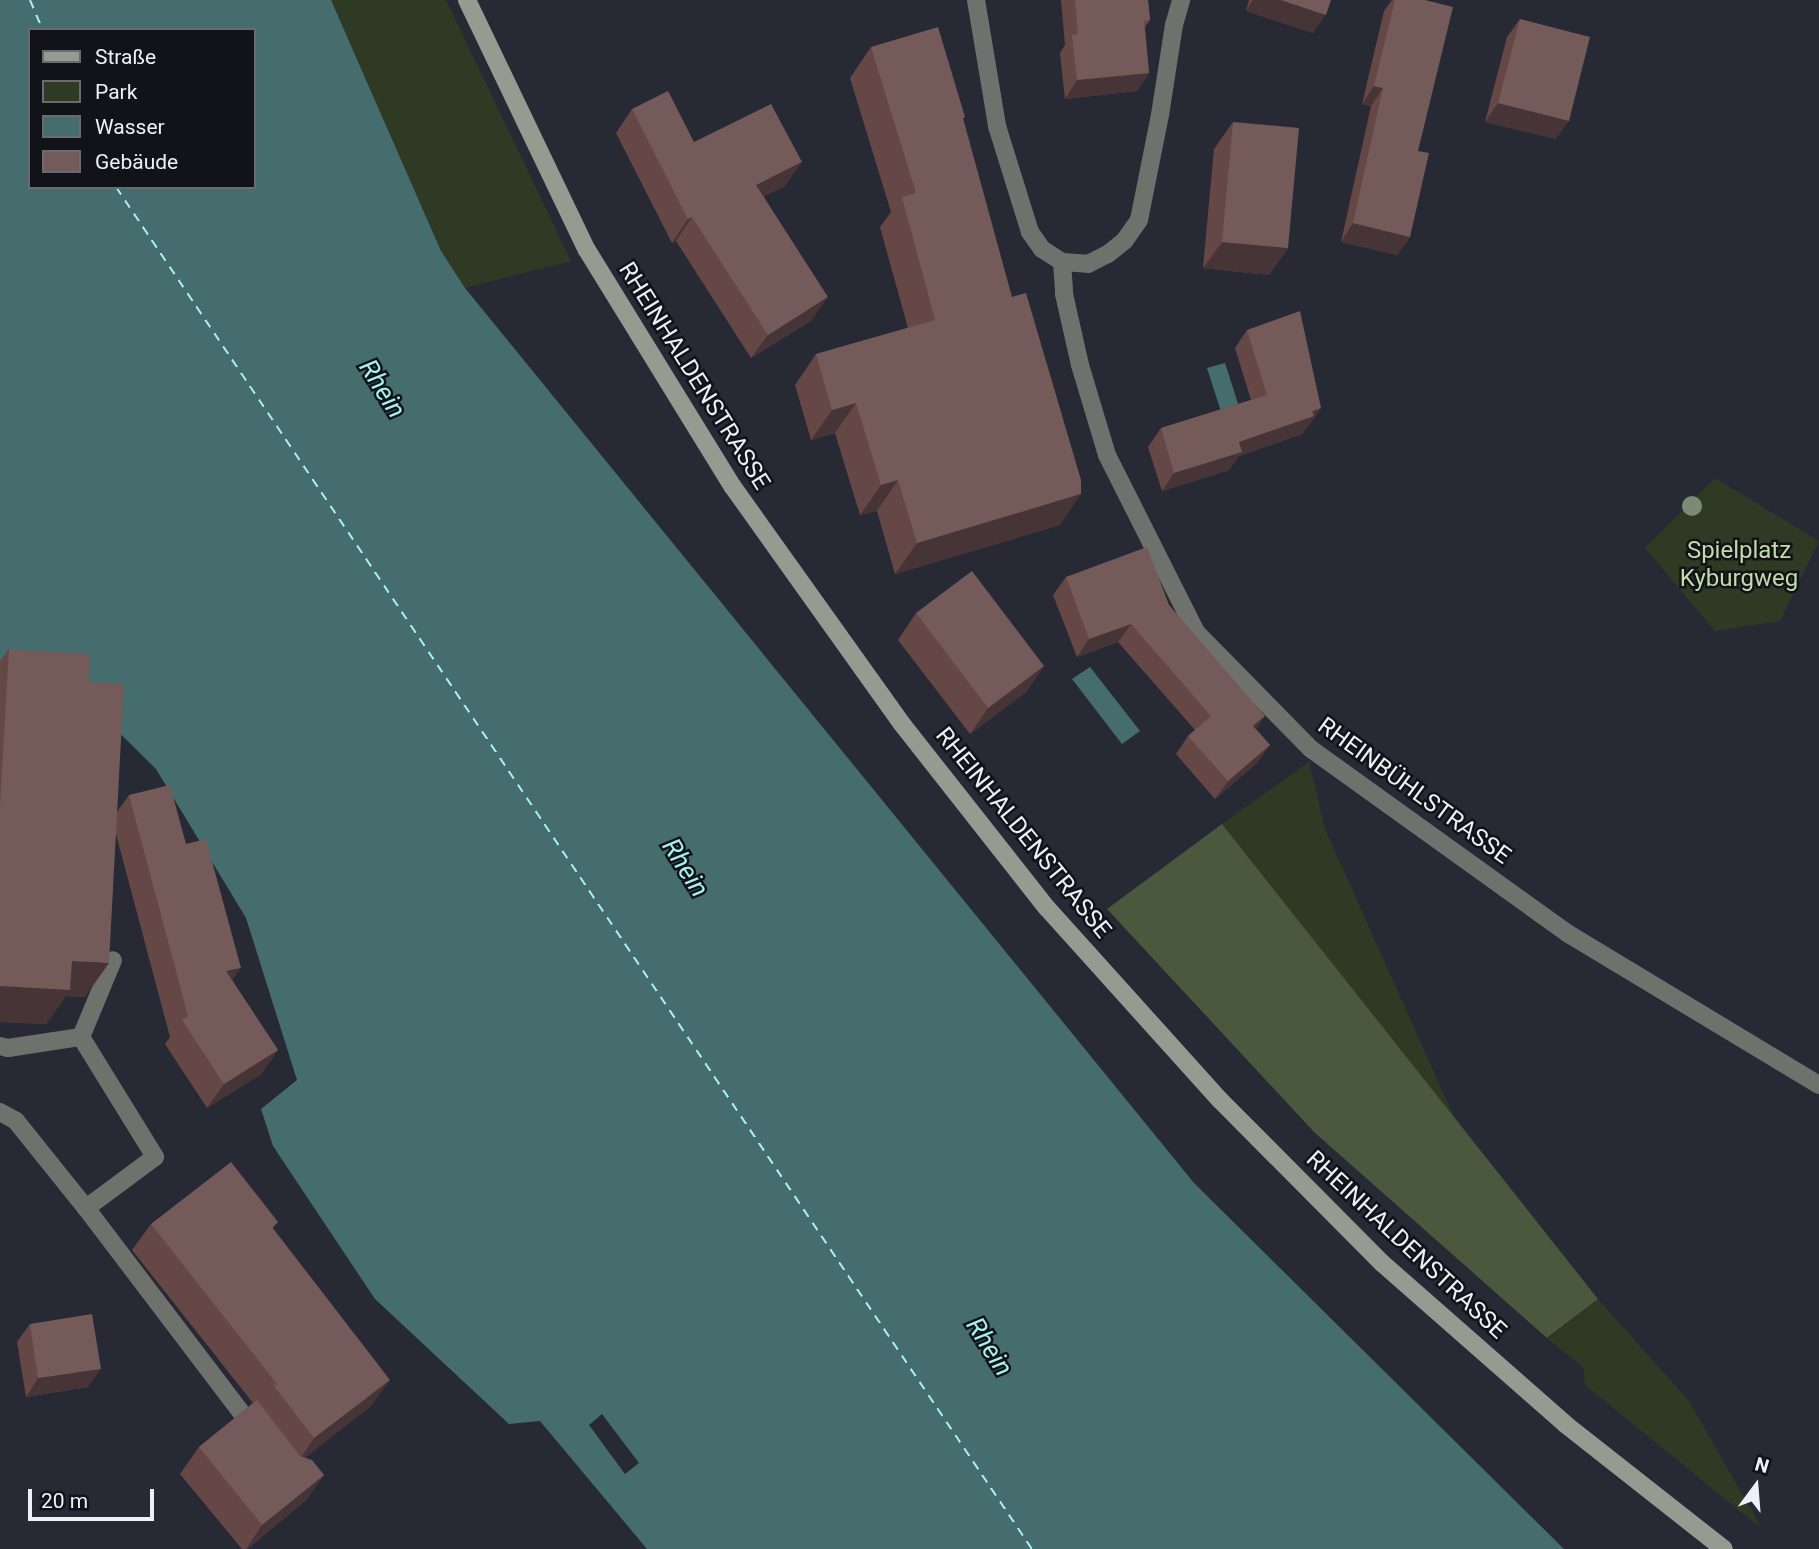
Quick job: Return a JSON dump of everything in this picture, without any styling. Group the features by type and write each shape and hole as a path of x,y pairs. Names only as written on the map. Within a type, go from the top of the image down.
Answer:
{"main road":[{"name":"RHEINHALDENSTRASSE","path":"467,0 587,250 733,487 902,724 1047,908 1220,1100 1382,1263 1565,1424 1724,1549"}],"street":[{"path":"976,0 997,126 1030,232 1042,249 1062,262 1088,264 1108,254 1125,240 1139,220 1160,115 1174,25 1181,0"},
{"name":"RHEINBÜHLSTRASSE","path":"1062,262 1064,294 1074,341 1107,454 1196,632 1311,749 1567,933 1819,1085"},
{"path":"81,1037 113,960"},
{"path":"0,1046 8,1048 81,1037"},
{"path":"81,1037 155,1157 86,1208"},
{"path":"0,1112 16,1121 86,1208 265,1444"}],"green space":[{"path":"331,0 446,0 571,261 465,288 441,251"},
{"name":"Spielplatz Kyburgweg","path":"1715,478 1819,541 1780,621 1715,631 1645,548"},
{"path":"1309,762 1325,829 1455,1119 1222,824"},
{"path":"1598,1299 1689,1401 1762,1529 1585,1385 1583,1367 1548,1339"}],"shaded area":[{"path":"1222,824 1598,1299 1547,1338 1314,1132 1107,909"}],"water":[{"name":"Rhein","path":"0,0 331,0 441,251 465,288 1194,1183 1564,1549 647,1549 540,1421 509,1424 375,1299 273,1146 261,1109 297,1080 246,918 156,769 68,682 0,677"},
{"path":"1225,363 1242,416 1224,421 1207,368"},
{"path":"1090,667 1140,731 1122,744 1072,679"}],"pier":[{"path":"602,1414 639,1463 625,1474 589,1425"}],"building":[{"path":"1075,0 1148,0 1150,20 1144,21 1149,73 1077,80 1072,35 1078,34"},
{"path":"1281,0 1331,0 1326,15"},
{"path":"1395,0 1425,0 1453,7 1418,151 1429,153 1410,237 1353,223 1383,88 1374,86"},
{"path":"1520,19 1590,37 1569,121 1498,103"},
{"path":"938,27 965,117 963,118 1012,297 1026,293 1081,480 1081,494 917,543 898,480 881,485 856,403 832,410 816,354 935,320 902,197 916,193 871,47"},
{"path":"668,91 694,142 771,104 802,162 756,185 828,297 768,335 692,217 688,219 632,109"},
{"path":"1233,122 1299,128 1288,248 1222,242"},
{"path":"1300,311 1321,408 1312,411 1314,416 1239,442 1242,452 1174,473 1161,428 1267,395 1247,330"},
{"path":"1147,547 1169,605 1265,716 1253,726 1270,745 1228,781 1188,736 1211,716 1131,624 1089,639 1066,577"},
{"path":"972,571 1044,666 988,708 916,613"},
{"path":"9,649 90,654 89,682 124,684 109,963 72,961 70,990 0,986 0,808"},
{"path":"170,785 186,844 206,839 241,968 226,971 278,1050 224,1084 182,1020 188,1016 129,795"},
{"path":"231,1162 278,1222 272,1227 390,1380 314,1438 274,1386 277,1384 151,1224"},
{"path":"92,1314 101,1369 38,1378 30,1324"},
{"path":"257,1400 300,1456 312,1460 324,1475 262,1525 199,1447"}],"ferry route":[{"path":"30,0 42,28"},
{"path":"117,189 1032,1549"}]}
